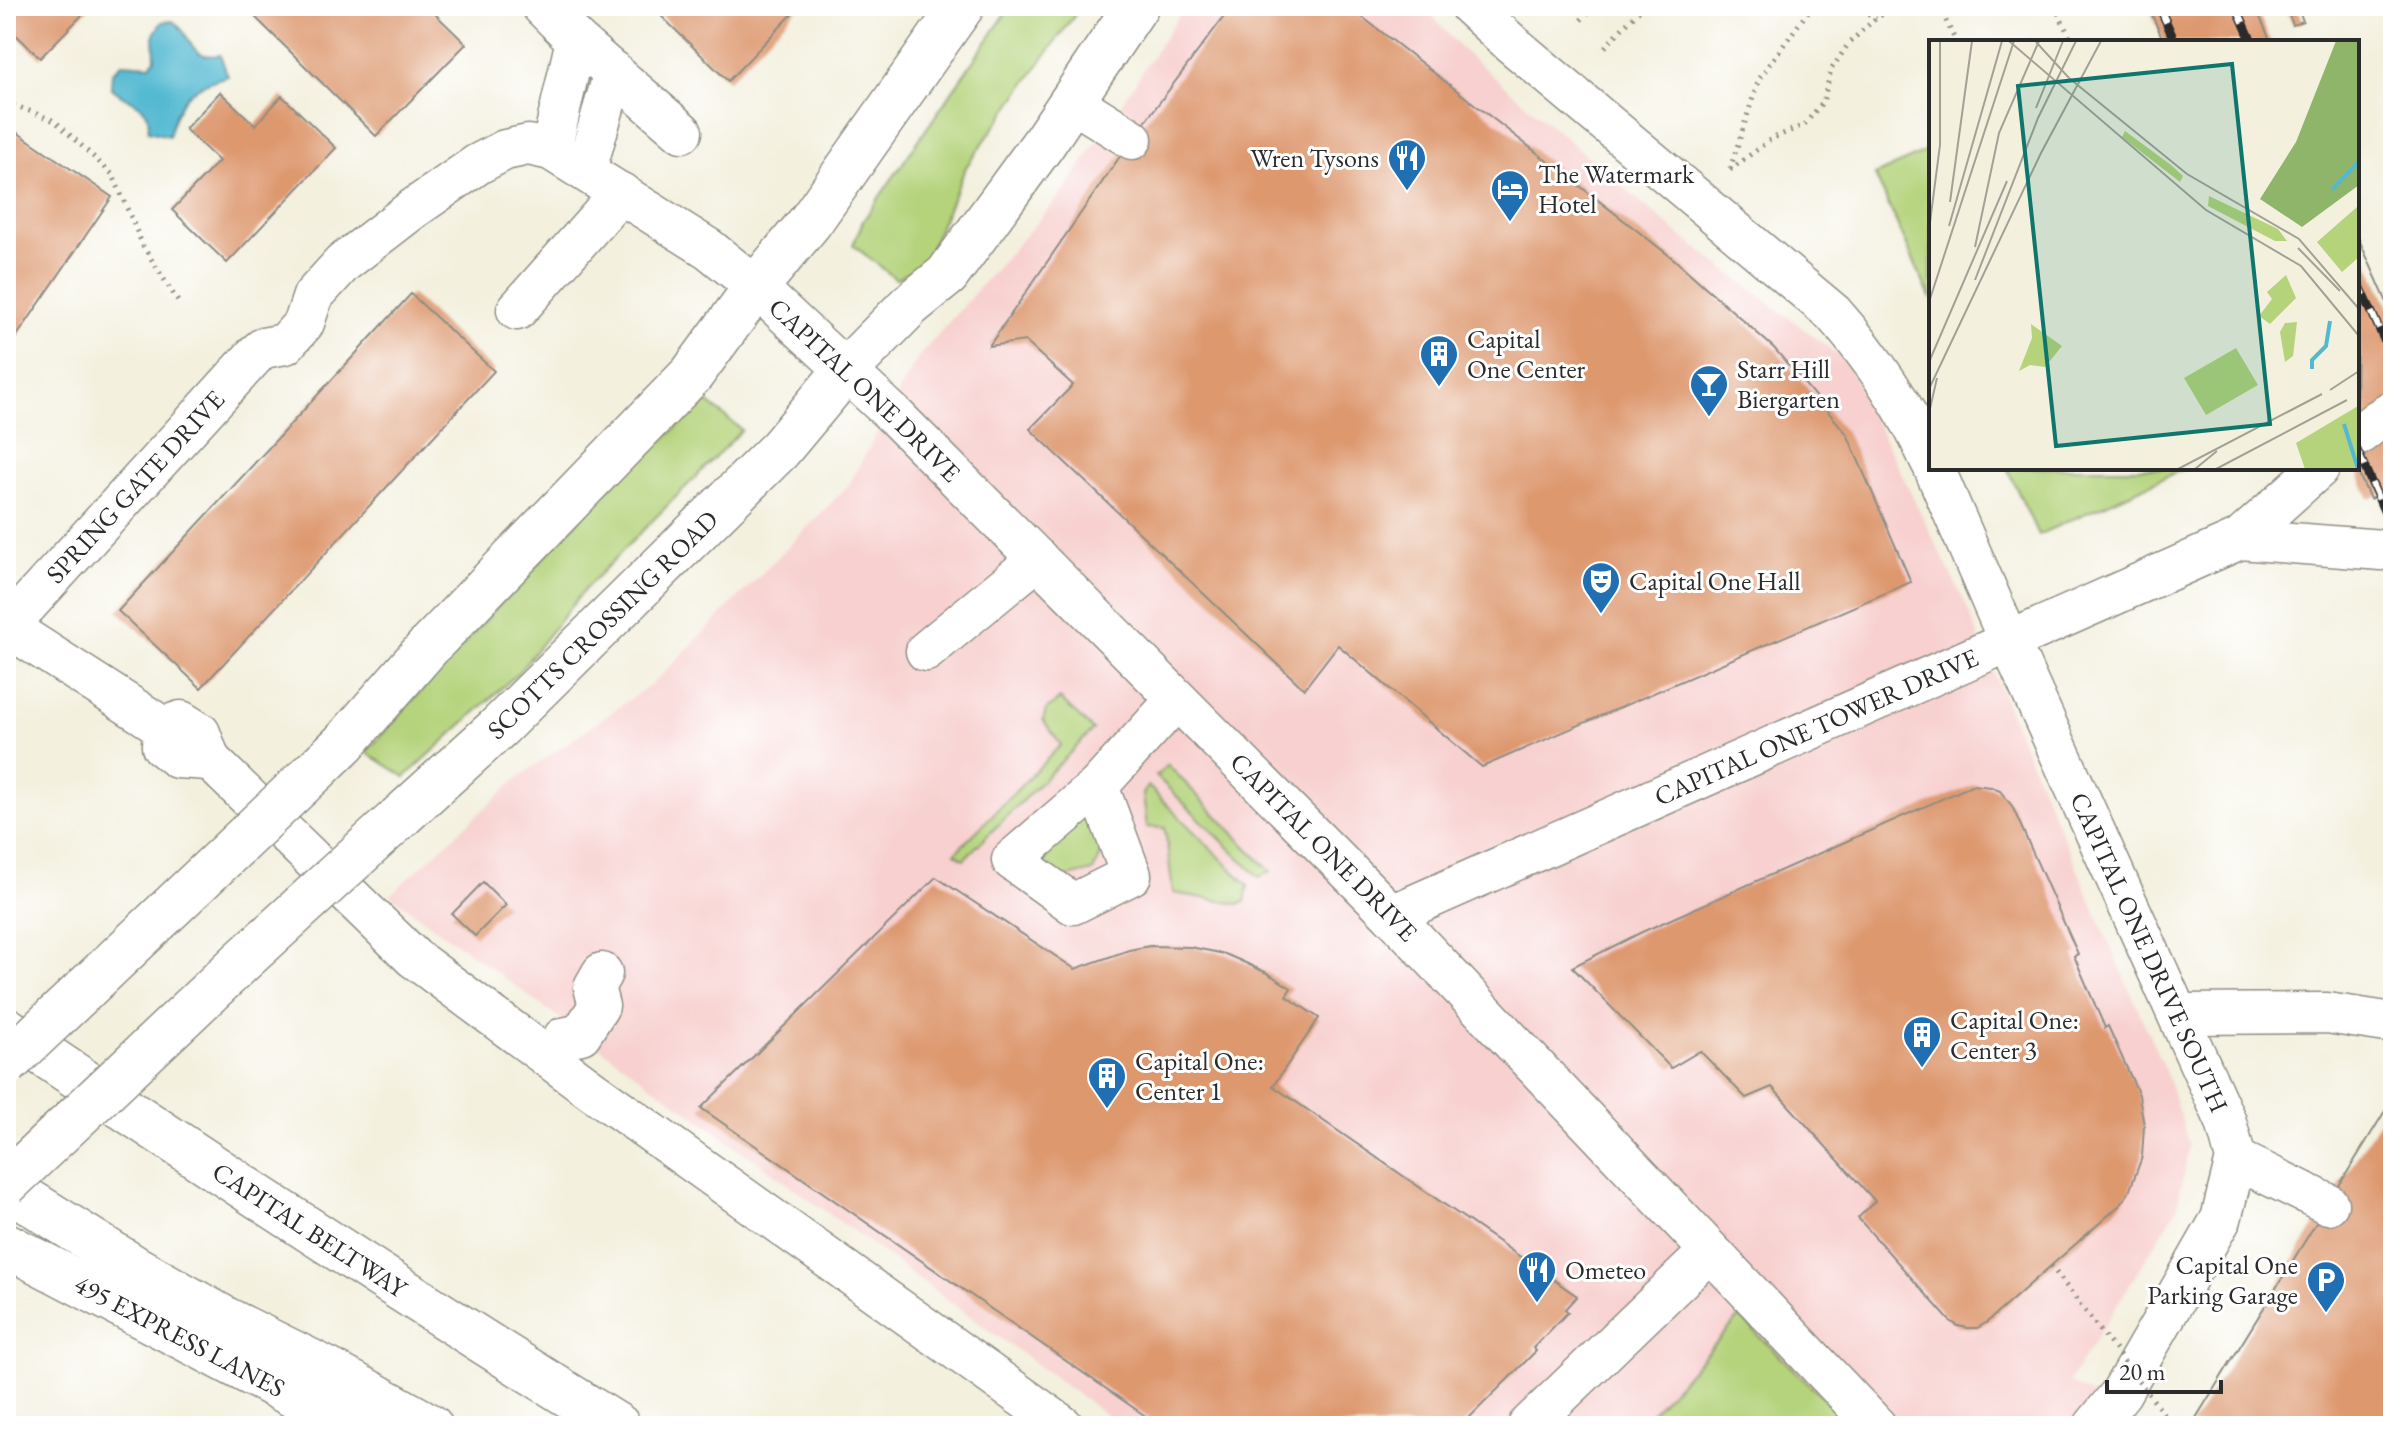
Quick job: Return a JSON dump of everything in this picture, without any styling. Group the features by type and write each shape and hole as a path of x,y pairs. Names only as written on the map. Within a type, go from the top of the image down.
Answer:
{"main road":[{"path":"6,1064 344,743 430,645 692,374 756,287 810,222 962,6"},
{"name":"SCOTTS CROSSING ROAD","path":"6,1186 231,970 498,728 780,449 846,370 910,305 947,275 1043,144 1136,6"},
{"name":"CAPITAL BELTWAY","path":"6,1029 454,1325 618,1426"},
{"path":"6,1186 135,1268 225,1319 334,1373 430,1426"},
{"path":"6,1236 57,1272"},
{"name":"495 EXPRESS LANES","path":"6,1245 352,1426"}],"street":[{"path":"542,6 576,40 682,132"},
{"path":"1470,6 1833,313 1890,384 1929,458"},
{"path":"551,150 576,40"},
{"path":"586,170 614,72"},
{"path":"1071,101 1132,139"},
{"name":"SPRING GATE DRIVE","path":"556,1048 414,958 210,760 200,733 181,721 163,727 7,627 227,384 263,348 285,344 304,323 313,296 343,263 413,209 478,164 505,150 528,145 551,150 709,249 756,287"},
{"path":"517,310 621,193"},
{"name":"CAPITAL ONE DRIVE","path":"756,287 846,370 1038,559 1392,915 1876,1426"},
{"path":"2359,434 2393,411"},
{"name":"CAPITAL ONE DRIVE SOUTH","path":"1935,470 2226,1122 2236,1159 2221,1219 2121,1393 2094,1426"},
{"name":"CAPITAL ONE TOWER DRIVE","path":"1392,915 2240,539 2317,470"},
{"name":"CAPITAL ONE TOWER DRIVE","path":"2240,539 2382,550 2393,545"},
{"path":"926,651 1038,559"},
{"path":"1098,786 1176,700"},
{"path":"598,980 599,1006 581,1034 556,1048 1063,1426"},
{"path":"2178,1014 2327,1013 2393,1023"},
{"path":"2236,1159 2328,1204"},
{"path":"1528,1426 1710,1251"}],"path":[{"path":"1581,20 1594,6"},
{"path":"1605,47 1643,6"},
{"path":"1676,6 1680,10 1684,6"},
{"path":"1812,6 1759,79 1730,170 1771,139 1804,125 1823,102 1831,70 1849,43 1876,18 1899,6"},
{"path":"1854,6 1876,18"},
{"path":"1939,6 1955,40"},
{"path":"2055,6 2071,40"},
{"path":"6,102 55,121 113,175 143,246 179,303"},
{"path":"2051,1266 2173,1426"}],"shaded area":[{"path":"1185,6 1424,6 1460,48 1681,236 1846,361 1965,603 2168,1078 2189,1144 2177,1209 2069,1382 2146,1426 1121,1426 390,895 519,777 656,681 848,486 918,357 1066,189"}],"green space":[{"path":"1011,6 1081,6 966,167 924,263 896,279 853,245 863,221"},
{"path":"1929,150 1929,295 1875,175"},
{"path":"707,402 742,430 585,589 518,673 405,777 366,752 622,474"},
{"path":"2008,470 2181,470 2038,535"},
{"path":"1060,699 1093,730 964,859 955,853 1061,745 1043,720 1046,710"},
{"path":"1168,765 1271,872 1259,877 1156,776"},
{"path":"1148,786 1248,885 1245,902 1238,904 1173,893 1165,828 1147,827 1143,794"},
{"path":"1085,813 1097,823 1101,855 1093,871 1061,879 1044,865 1046,852"},
{"path":"1740,1317 1852,1426 1639,1426"}],"water":[{"path":"173,21 201,54 220,55 228,76 204,84 188,95 177,112 169,136 148,131 149,121 143,108 111,87 112,73 123,63 150,65 155,59 154,34 162,22"}],"building":[{"path":"6,6 91,6 40,58 6,25"},
{"path":"244,6 427,6 466,44 376,136"},
{"path":"651,6 800,6 728,81"},
{"name":"Capital One Center","path":"1232,6 1348,6 1675,260 1774,348 1847,434 1911,582 1482,767 1338,645 1304,689 1030,429 1073,385 1025,341 989,346 1132,139"},
{"path":"2148,6 2255,6 2270,40 2163,40"},
{"path":"2285,6 2297,6 2303,21 2293,25"},
{"path":"220,92 255,125 282,96 336,148 227,263 172,210 219,161 185,129"},
{"path":"18,133 112,197 6,352 6,151"},
{"path":"2359,240 2393,316 2393,489 2370,499 2357,470"},
{"path":"411,294 494,371 201,688 118,611"},
{"name":"Capital One: Center 3","path":"1973,785 2000,791 2012,806 2078,954 2074,956 2105,1028 2108,1026 2139,1095 2144,1126 2142,1157 2129,1192 2120,1205 1986,1323 1977,1328 1968,1328 1949,1320 1858,1218 1875,1201 1772,1087 1746,1098 1700,1051 1671,1068 1572,967 1642,932"},
{"path":"936,877 1075,969 1129,950 1150,946 1190,947 1225,954 1291,988 1286,996 1319,1018 1273,1086 1577,1296 1565,1309 1568,1312 1533,1348 1536,1351 1461,1426 1160,1426 701,1108"},
{"path":"483,882 506,905 475,936 452,914"},
{"name":"Capital One Parking Garage","path":"2393,1098 2393,1426 2191,1426"}],"railway":[{"path":"2159,6 2174,40"},
{"path":"2236,6 2251,40"},
{"path":"2359,284 2393,360"},
{"path":"2359,454 2393,531"}],"place":[{"name":"Wren Tysons","path":"1407,192"},
{"name":"The Watermark Hotel","path":"1510,223"},
{"name":"Capital One Center","path":"1439,388"},
{"name":"Starr Hill Biergarten","path":"1709,418"},
{"name":"Capital One Hall","path":"1601,615"},
{"name":"Capital One: Center 3","path":"1922,1069"},
{"name":"Capital One: Center 1","path":"1107,1110"},
{"name":"Ometeo","path":"1537,1304"},
{"name":"Capital One Parking Garage","path":"2326,1314"}]}
